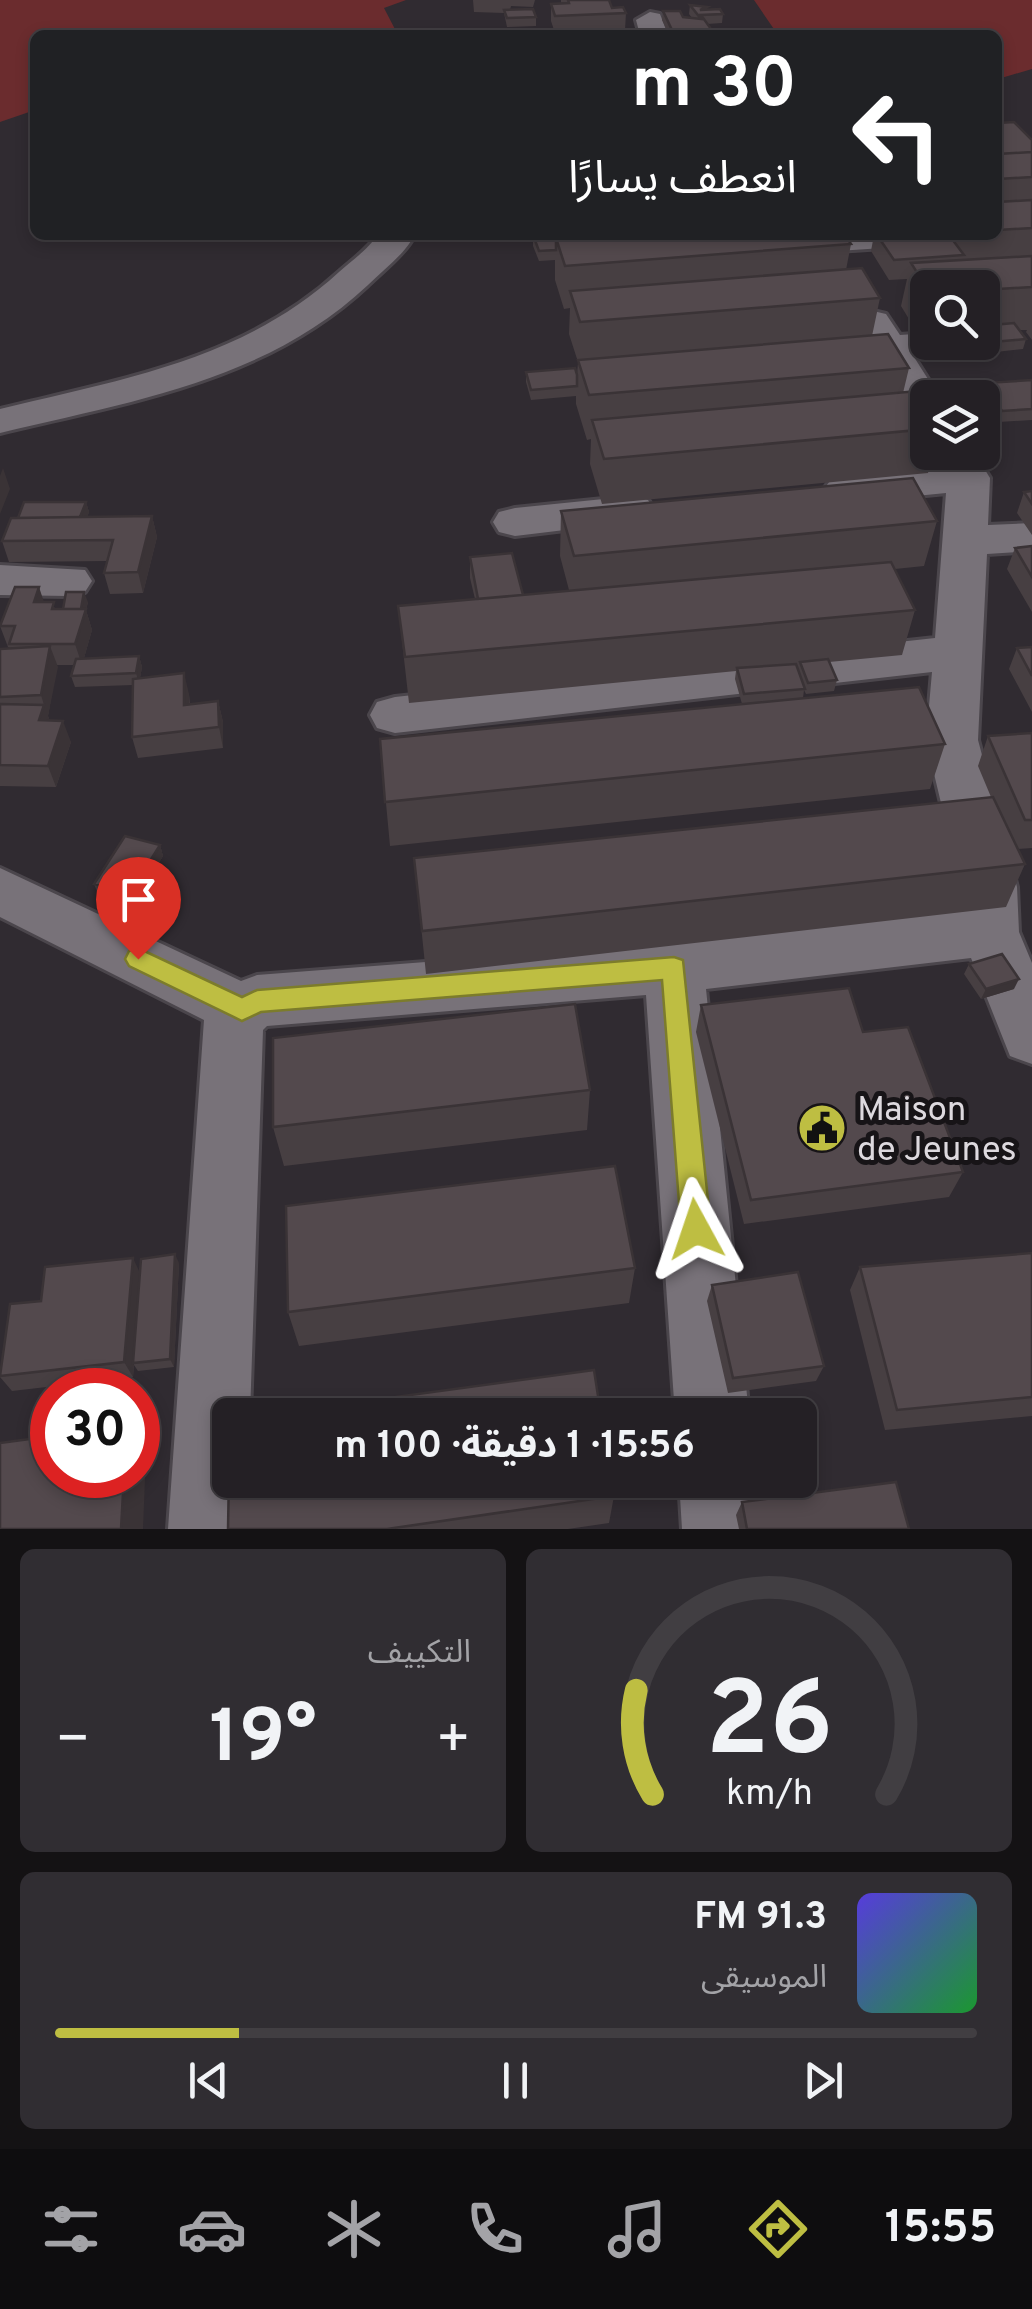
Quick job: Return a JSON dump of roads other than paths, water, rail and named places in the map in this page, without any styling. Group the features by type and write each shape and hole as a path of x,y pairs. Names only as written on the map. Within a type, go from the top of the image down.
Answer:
{"street":[{"path":"0,421 165,379 250,352 298,324 394,240"},
{"path":"750,248 835,259 909,240"},
{"path":"835,259 910,383"},
{"path":"793,356 910,346"},
{"path":"811,494 940,470"},
{"path":"961,470 965,541 952,740 1004,900 1032,1037"},
{"path":"515,522 673,506"},
{"path":"965,541 1032,537"},
{"path":"0,580 69,582"},
{"path":"395,715 958,652"},
{"path":"0,891 242,1010"},
{"path":"207,1529 232,1025 242,1010 257,1001 674,968 1004,900"},
{"path":"674,968 711,1398"},
{"path":"718,1498 721,1529"}],"place":[{"name":"Maison de Jeunes","path":"822,1128"}]}
